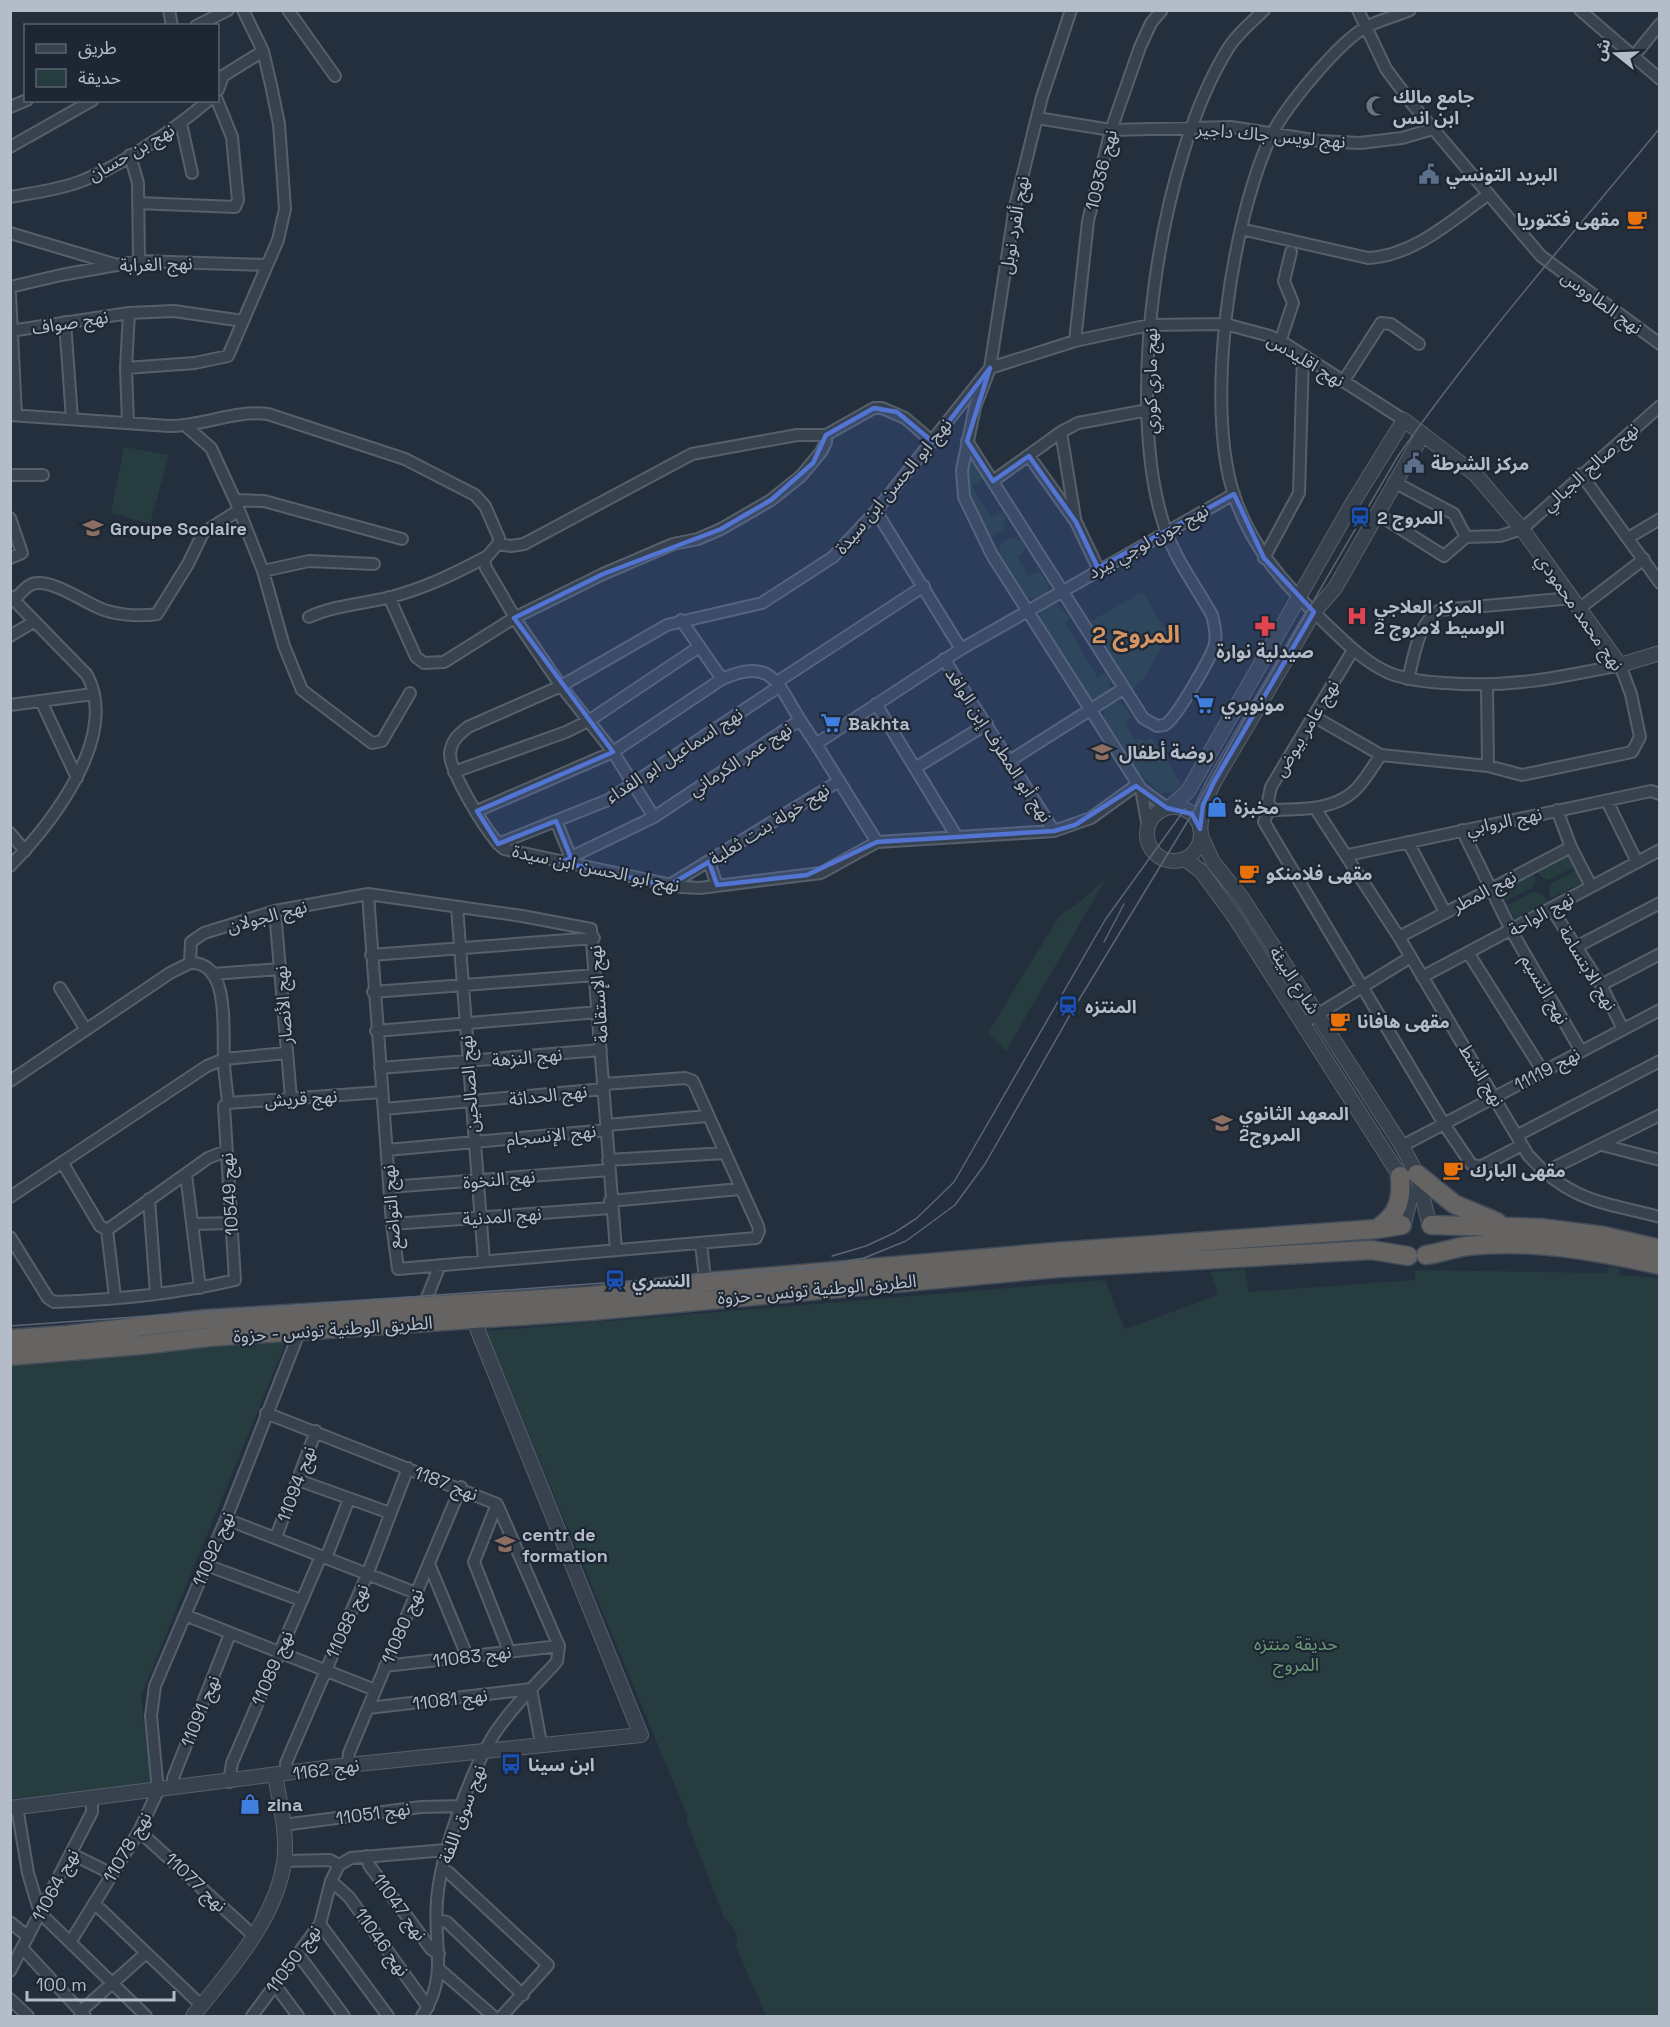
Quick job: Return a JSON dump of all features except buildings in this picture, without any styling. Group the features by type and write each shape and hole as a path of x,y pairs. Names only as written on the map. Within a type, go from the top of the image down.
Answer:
{"highway":[{"path":"1377,1230 1391,1220 1396,1212 1408,1175 1454,1204 1510,1226"},
{"path":"1430,1224 1436,1241 1417,1256 1400,1250 1397,1240 1403,1224 1416,1219 1430,1224 1510,1226 1593,1234 1659,1249"},
{"name":"الطريق الوطنية تونس - حزوة","path":"10,1356 706,1291 1054,1252 1377,1230 1403,1224"},
{"name":"الطريق الوطنية تونس - حزوة","path":"706,1291 1230,1256 1371,1250 1417,1256 1465,1246 1521,1244 1599,1252 1659,1266"},
{"name":"الطريق الوطنية تونس - حزوة","path":"10,1339 67,1335 206,1319 424,1305 473,1312"}],"street":[{"path":"126,368 225,358 231,353 278,240 285,209 279,124 263,51 243,10"},
{"path":"288,10 335,76"},
{"name":"نهج ألفرد نوبل","path":"1071,10 1037,118 1015,206 990,368 975,407 966,441 962,470 964,497 992,555 1140,787 1148,826"},
{"name":"نهج 10936","path":"1076,341 1088,221 1111,130 1140,47 1151,23 1162,10"},
{"name":"نهج ماري كوري","path":"1124,689 1143,718 1157,726 1166,724 1212,656 1215,642 1212,615 1166,532 1153,473 1148,410 1149,325 1163,227 1192,126 1229,47 1264,10"},
{"name":"نهج الطاووس","path":"1358,10 1386,69 1433,129 1544,259 1659,344"},
{"path":"1410,10 1365,28 1333,56 1296,99 1272,134 1254,180 1241,229 1225,324 1221,429 1225,462 1234,494 1264,558 1298,597 1353,650 1389,673 1408,679 1487,686 1542,681 1620,665 1659,653"},
{"path":"1580,10 1659,80"},
{"path":"200,24 226,11"},
{"path":"1634,56 1659,24"},
{"path":"220,72 263,51"},
{"path":"10,107 24,101"},
{"path":"10,147 89,102"},
{"name":"نهج بن حسان","path":"10,197 77,183 181,123 207,102"},
{"path":"138,203 235,207 238,200 232,136 218,102"},
{"name":"نهج لويس جاك داجير","path":"1037,118 1111,130 1192,126 1231,128 1360,143 1402,138 1433,129"},
{"path":"181,123 192,173"},
{"path":"130,154 138,183 139,261"},
{"path":"1241,229 1368,258 1384,257 1407,250 1489,194"},
{"path":"10,233 116,265"},
{"path":"1281,342 1293,303 1284,281 1291,252"},
{"name":"نهج الغرابة","path":"10,287 139,261 267,265"},
{"path":"10,294 13,415 186,426 227,414 248,412 268,414 405,459 482,500 497,532 498,544 486,557 436,584 389,597 326,609 309,617"},
{"name":"نهج صواف","path":"12,331 129,313 174,311 243,321"},
{"path":"128,422 126,368 129,313"},
{"path":"65,322 72,419"},
{"path":"1343,382 1381,323 1391,324 1419,344"},
{"name":"نهج اقليدس","path":"990,368 1076,341 1149,325 1225,324 1281,342 1404,420"},
{"path":"1264,558 1299,493 1303,356"},
{"name":"نهج ابو الحسن ابن سيدة","path":"990,368 876,511 833,557 762,603 667,625 561,686 468,728 458,735 452,744 450,756 454,772 498,844 512,852 566,860 668,886 700,888 821,873 877,842 1054,831 1091,818 1140,787"},
{"name":"نهج صالح الجبالي","path":"1522,529 1659,406"},
{"path":"498,544 511,546 524,544 692,454 797,435 826,435 874,408 882,408 905,418 933,442"},
{"path":"993,481 1061,432 1094,418 1148,410"},
{"path":"1404,420 1298,597 1188,791 1169,808 1159,812 1148,826 1149,844 1155,853 1169,861 1185,859 1196,850 1201,832 1201,810 1214,782 1314,612 1335,588 1423,434"},
{"name":"نهج محمد محمودي","path":"1313,716 1381,755 1488,766 1498,771 1522,775 1632,752 1640,737 1631,694 1620,665 1522,529 1476,475 1404,420"},
{"path":"186,426 211,448 237,505 263,571 284,646 302,690 372,743 382,741 410,693"},
{"path":"1061,432 1076,522"},
{"path":"389,597 416,657 424,663 444,662 514,618 603,574 673,544 698,539 721,529 771,500 813,463 826,442 826,435"},
{"path":"966,441 1124,689 1011,760"},
{"path":"1029,456 1076,522 1098,568"},
{"path":"1581,474 1659,583"},
{"path":"10,475 43,475"},
{"path":"1394,482 1454,514 1466,537"},
{"name":"نهج جون لوجي بيرد","path":"1062,589 1234,494"},
{"path":"10,866 62,805 77,778 94,719 91,683 83,669 12,598 32,584 41,584 62,589 105,610 157,614 188,564 203,532 237,505 264,501 402,539"},
{"name":"نهج أبو المطرف إبن الوافد","path":"876,511 961,649"},
{"path":"10,518 22,553 10,558"},
{"path":"1628,538 1659,519"},
{"path":"1387,520 1444,556 1466,537 1500,536 1522,529"},
{"path":"486,557 486,568 514,618 561,686 613,752 654,817"},
{"path":"1408,679 1422,630 1429,617 1440,610 1576,603 1644,559"},
{"path":"263,571 309,561 374,564"},
{"name":"نهج اسماعيل ابو الفداء","path":"498,844 608,800 633,785 924,586"},
{"path":"1029,612 1062,589"},
{"name":"نهج عمر الكرماني","path":"566,860 654,817 800,720 816,744 944,659 1029,612"},
{"path":"681,620 722,679"},
{"path":"10,636 35,621"},
{"path":"454,772 566,732 590,720 699,647"},
{"name":"نهج عامر بيوض","path":"1353,650 1271,787 1268,801 1272,810 1265,818 1267,827 1364,986 1444,1124 1471,1164 1478,1167 1520,1140"},
{"name":"نهج أبو المطرف إبن الوافد","path":"944,659 1011,760 1054,831"},
{"path":"477,811 613,752 722,679 749,669 768,674 779,684 800,720"},
{"path":"1487,686 1488,766"},
{"path":"10,705 93,694"},
{"path":"41,701 77,778"},
{"path":"876,704 957,837"},
{"path":"915,768 987,724"},
{"path":"816,744 877,842"},
{"path":"1272,810 1315,808 1354,791 1381,755"},
{"name":"نهج خولة بنت ثعلبة","path":"668,886 839,781"},
{"name":"نهج ألفرد نوبل","path":"1140,787 1169,808"},
{"name":"نهج الروابي","path":"1348,855 1651,791 1659,794"},
{"path":"1607,801 1637,862"},
{"path":"1169,808 1185,809 1192,814 1201,832"},
{"name":"نهج الشط","path":"1315,808 1348,855 1411,957 1520,1140 1545,1172 1577,1195 1659,1217"},
{"path":"1557,810 1571,847 1591,886"},
{"path":"556,821 566,860"},
{"name":"نهج النسيم","path":"1462,830 1511,930 1581,1051"},
{"name":"شارع البيئة","path":"1201,832 1213,862 1242,898 1402,1146 1410,1199 1403,1224"},
{"path":"10,833 25,851"},
{"path":"1408,842 1444,912"},
{"name":"نهج المطر","path":"1398,937 1491,886 1571,847"},
{"name":"نهج الواحة","path":"1422,978 1659,850"},
{"name":"شارع البيئة","path":"1185,859 1201,870 1221,897 1302,1024 1408,1175 1430,1224"},
{"path":"709,862 717,885"},
{"name":"نهج الإستقامة","path":"368,894 586,927 593,931 608,1165 616,1250"},
{"name":"نهج الجولان","path":"190,963 191,942 197,937 275,911 368,894"},
{"name":"نهج التواضع","path":"368,894 376,1031 397,1268 756,1238 759,1231 758,1226 740,1189"},
{"path":"1576,947 1659,903"},
{"name":"نهج الصالحين","path":"457,907 476,1182 484,1262"},
{"name":"نهج الابتسامة","path":"1551,908 1600,985 1623,1029"},
{"name":"نهج الأنصار","path":"275,911 291,1098"},
{"path":"371,955 594,938"},
{"path":"1469,954 1542,1070"},
{"path":"1600,985 1659,954"},
{"path":"1302,1024 1411,957"},
{"path":"10,1081 170,973 190,963 202,964 212,974 280,969"},
{"name":"نهج 10549","path":"200,1288 235,1280 226,1151 224,1005 212,974"},
{"path":"373,992 463,987 596,975"},
{"path":"60,988 86,1030"},
{"name":"نهج 11119","path":"1402,1146 1659,1010"},
{"path":"376,1031 598,1012"},
{"name":"نهج النزهة","path":"380,1068 601,1050"},
{"path":"10,1197 207,1066 224,1059 287,1053"},
{"path":"1520,1140 1659,1061"},
{"name":"نهج الحداثة","path":"384,1109 471,1103 604,1086 689,1079 695,1085 707,1116"},
{"name":"نهج قريش","path":"226,1106 291,1098 382,1092"},
{"path":"1545,1172 1659,1115"},
{"path":"707,1116 740,1189"},
{"name":"نهج الإنسجام","path":"387,1150 707,1116"},
{"path":"1602,1145 1659,1160"},
{"path":"107,1230 208,1158 226,1151"},
{"name":"نهج النخوة","path":"389,1187 476,1182 725,1153"},
{"path":"62,1162 100,1226 107,1230"},
{"path":"10,1237 48,1298 54,1302 200,1288 186,1174"},
{"name":"نهج المدنية","path":"392,1224 611,1205 740,1189"},
{"path":"149,1199 156,1294"},
{"path":"192,1224 231,1223"},
{"path":"107,1230 115,1297"},
{"path":"702,1244 706,1291"},
{"path":"424,1305 440,1265"},
{"name":"نهج 11092","path":"158,1791 152,1736 152,1703 155,1686 226,1520 306,1312"},
{"name":"نهج 1162","path":"14,1808 348,1765 541,1743 641,1735 548,1508 473,1312"},
{"name":"نهج 1187","path":"266,1413 461,1487 497,1504 559,1646"},
{"name":"نهج 11094","path":"276,1537 315,1431"},
{"name":"نهج 11088","path":"281,1775 367,1575 408,1468"},
{"path":"298,1480 390,1513"},
{"name":"نهج 11080","path":"348,1765 349,1753 461,1487"},
{"name":"نهج 11089","path":"229,1782 232,1763 278,1652 349,1499"},
{"path":"497,1504 474,1562 509,1651"},
{"path":"226,1520 276,1537 416,1593"},
{"path":"429,1564 467,1656"},
{"path":"206,1565 301,1600"},
{"path":"185,1615 375,1690"},
{"name":"نهج 11091","path":"173,1788 173,1778 230,1634"},
{"path":"486,1751 499,1729 557,1661 559,1646"},
{"name":"نهج 11083","path":"385,1666 559,1646"},
{"path":"531,1689 541,1743"},
{"name":"نهج 11081","path":"368,1708 531,1689"},
{"name":"نهج سوق اللفة","path":"425,2012 440,1970 436,1920 446,1850 486,1751"},
{"path":"197,2011 253,1935 279,1883 284,1861 281,1775"},
{"name":"نهج 11078","path":"71,1941 139,1830 158,1791"},
{"name":"نهج 11064","path":"10,1971 92,1812 92,1798"},
{"name":"نهج 11051","path":"283,1825 420,1807 462,1806"},
{"path":"14,1808 28,1873 40,1913 146,2016"},
{"name":"نهج 11077","path":"139,1830 253,1935"},
{"path":"284,1861 330,1860 339,1865 351,1858 446,1850"},
{"path":"72,1854 112,1874"},
{"name":"نهج 11047","path":"367,1856 369,1865 431,1949 439,1954"},
{"name":"نهج 11050","path":"252,2016 320,1923 331,1881 339,1865"},
{"path":"442,1869 448,1872 548,1965 502,2016"},
{"name":"نهج 11046","path":"331,1881 349,1897 425,2012"},
{"name":"نهج 11078","path":"94,1904 145,1954 197,2011"},
{"path":"436,1920 447,1922 523,1995"},
{"path":"10,1922 28,1937"},
{"path":"320,1923 388,2016"},
{"path":"23,1949 83,2014 145,1954"},
{"path":"298,1954 344,2016"},
{"path":"440,1970 493,2016"},
{"path":"275,1985 298,2016"},
{"path":"10,1999 28,2016"}],"highlighted area":[{"path":"990,368 967,441 993,481 1029,456 1076,522 1098,568 1234,494 1264,558 1314,612 1214,782 1203,805 1200,829 1192,814 1167,808 1136,786 1075,825 1054,831 877,842 807,875 717,885 709,862 668,886 561,862 571,858 556,821 498,844 477,811 613,752 514,618 603,574 721,529 771,500 813,463 826,435 874,408 897,412 933,442"}],"green space":[{"path":"124,447 169,455 150,524 111,513"},
{"path":"969,453 985,477 972,486 991,517 1002,512 1006,518 1003,529 993,536 985,533 972,503 968,475"},
{"path":"1010,537 1021,541 1026,550 1017,557 1029,576 1039,571 1049,585 1047,593 1036,600 1024,596 998,556 1000,544"},
{"path":"1142,592 1169,635 1142,681 1130,692 1089,622"},
{"path":"1055,601 1070,619 1065,623 1097,677 1105,673 1110,681 1109,693 1097,701 1089,698 1041,623 1040,609"},
{"path":"1114,701 1122,704 1132,717 1125,722 1134,738 1146,741 1152,738 1181,784 1172,792 1160,793 1136,770 1103,721 1104,707"},
{"path":"1570,854 1576,866 1549,880 1540,876 1536,869"},
{"path":"1578,869 1584,882 1551,898 1549,893 1551,883"},
{"path":"1533,872 1536,879 1532,888 1505,901 1499,889"},
{"path":"1107,877 1006,1051 988,1033 990,1029 1060,915 1081,901"},
{"path":"1534,891 1544,896 1547,902 1514,919 1507,905"},
{"name":"حديقة منتزه المروج","path":"1610,1265 1619,1268 1620,1275 1659,1278 1659,2016 766,2016 736,1946 735,1930 724,1918 686,1819 687,1815 486,1331 1105,1280 1125,1329 1218,1295 1211,1272 1245,1269 1249,1292 1415,1280 1415,1270 1606,1273"},
{"path":"288,1337 141,1696 151,1783 11,1799 11,1362"}],"tram line":[{"path":"10,1326 810,1268 864,1258 906,1241 955,1205 985,1164 1074,1008 1192,814 1241,725 1398,456 1460,372 1660,128"},
{"path":"832,1256 866,1246 894,1233 917,1218 954,1182 1105,920 1185,809"},
{"path":"1104,942 1124,904"}],"place":[{"name":"جامع مالك ابن انس","path":"1376,106"},
{"name":"البريد التونسي","path":"1429,174"},
{"name":"مقهى فكتوريا","path":"1637,219"},
{"name":"مركز الشرطة","path":"1414,463"},
{"name":"المروج 2","path":"1360,517"},
{"name":"Groupe Scolaire","path":"93,528"},
{"name":"المركز العلاجي الوسيط لامروج 2","path":"1357,616"},
{"name":"صيدلية نوارة","path":"1265,626"},
{"name":"مونوبري","path":"1204,704"},
{"name":"Bakhta","path":"831,723"},
{"name":"روضة أطفال","path":"1102,752"},
{"name":"مخبزة","path":"1217,807"},
{"name":"مقهى فلامنكو","path":"1249,873"},
{"name":"المنتزه","path":"1068,1006"},
{"name":"مقهى هافانا","path":"1340,1021"},
{"name":"المعهد الثانوي المروج2","path":"1222,1123"},
{"name":"مقهى البارك","path":"1453,1170"},
{"name":"النسري","path":"615,1280"},
{"name":"centr de formation","path":"505,1544"},
{"name":"ابن سينا","path":"511,1764"},
{"name":"zina","path":"250,1804"}],"district":[{"name":"المروج 2","path":"1136,634"}]}
